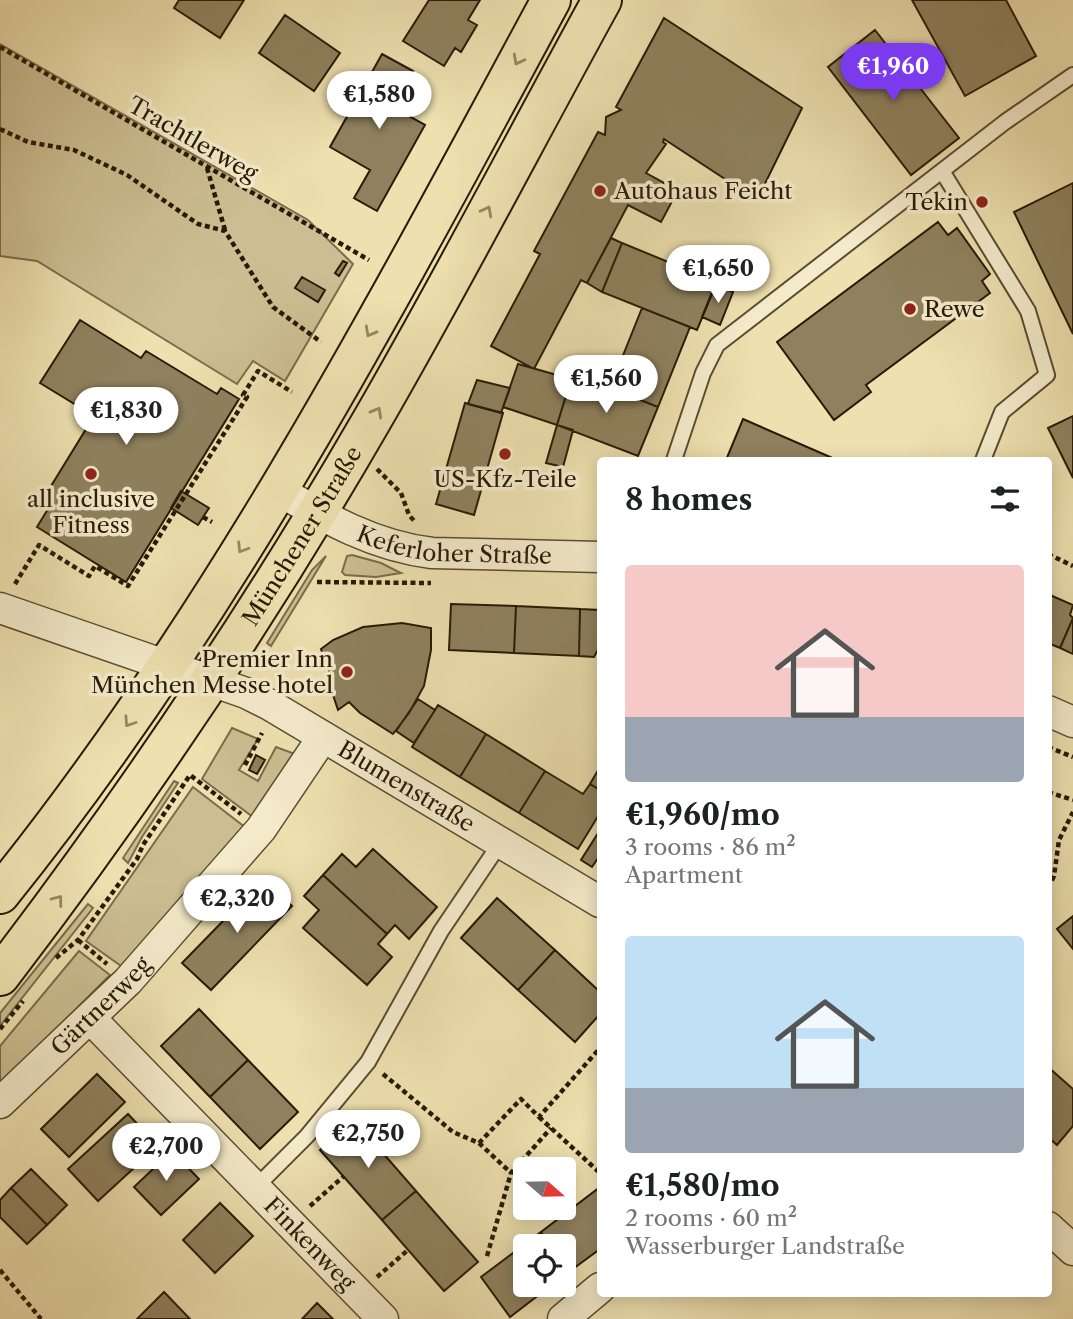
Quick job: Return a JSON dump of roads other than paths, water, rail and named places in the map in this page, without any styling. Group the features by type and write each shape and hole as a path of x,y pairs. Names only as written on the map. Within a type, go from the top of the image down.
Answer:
{"main road":[{"path":"446,240 551,0"},
{"path":"446,240 602,0"},
{"name":"Münchener Straße","path":"0,894 84,786 166,666 307,444 386,266 446,240 443,293 317,513 210,681 97,849 0,975"}],"street":[{"name":"Keferloher Straße","path":"278,490 348,530 405,550 432,554 597,557"},
{"name":"Blumenstraße","path":"3,610 246,693 597,900"},
{"path":"1052,713 1073,722"},
{"name":"Gärtnerweg","path":"0,1103 128,981 261,829 323,737"},
{"name":"Finkenweg","path":"90,1018 383,1319"},
{"path":"1052,1231 1073,1250"},
{"path":"563,1319 597,1291"}],"lane":[{"path":"675,457 703,373 717,345 1005,122 1073,75"},
{"path":"942,171 1028,311 1047,375 1002,412 984,457"},
{"path":"254,1189 307,1136 368,1062 441,931 501,842"}],"place":[{"name":"Autohaus Feicht","path":"600,191"},
{"name":"Tekin","path":"982,202"},
{"name":"Rewe","path":"910,309"},
{"name":"US-Kfz-Teile","path":"505,454"},
{"name":"all inclusive Fitness","path":"91,474"},
{"name":"Premier Inn München Messe hotel","path":"347,672"}]}
